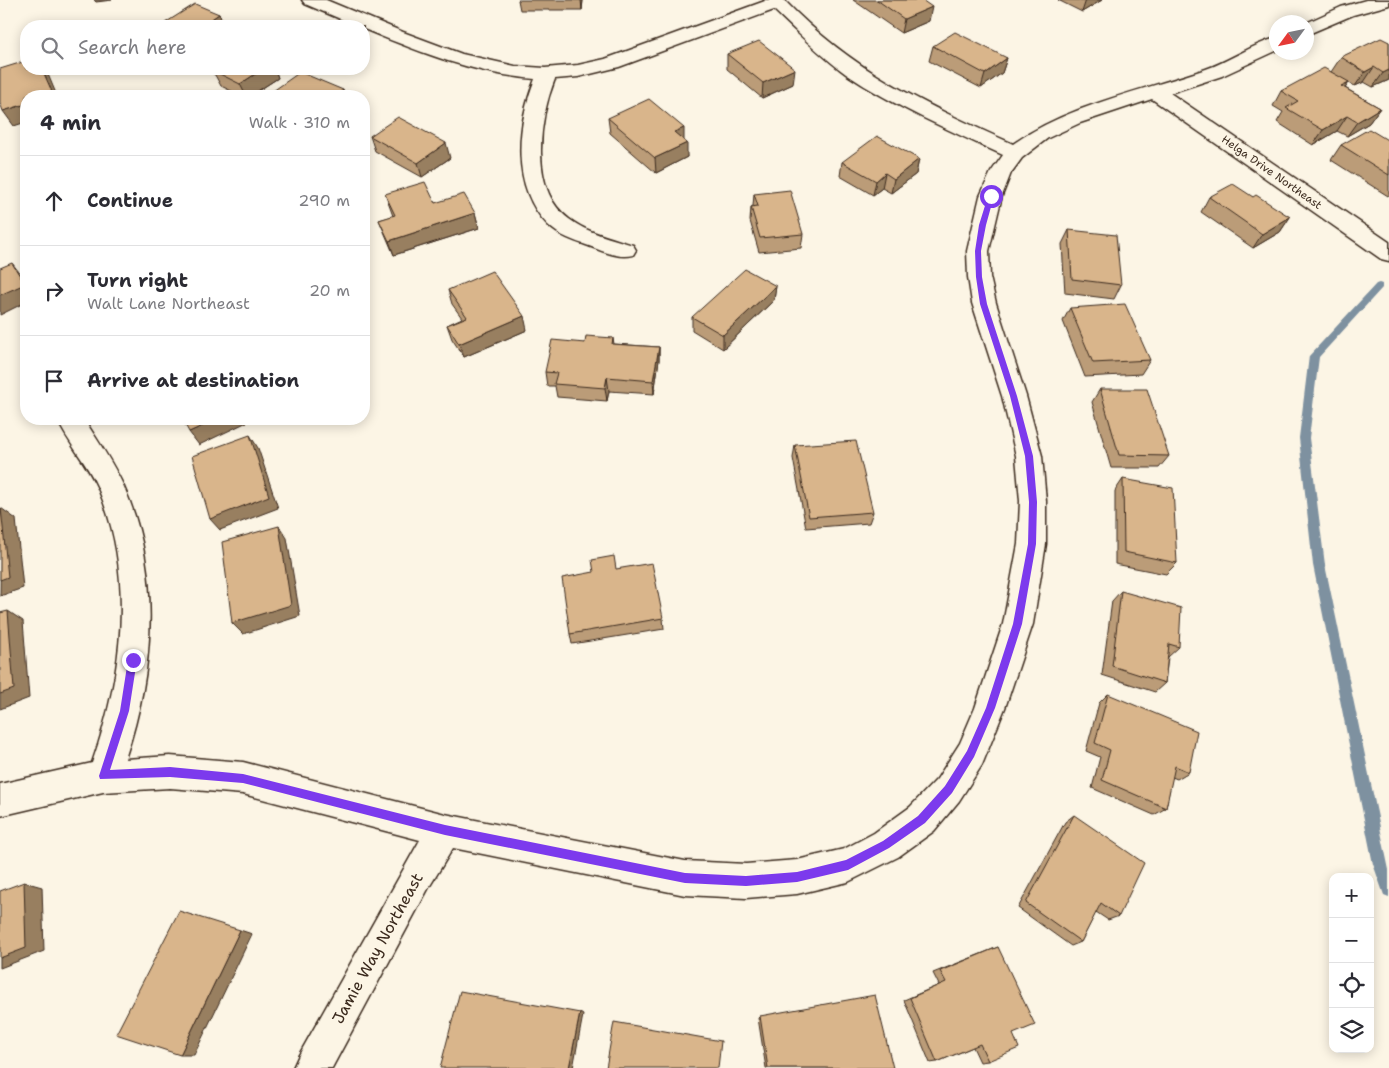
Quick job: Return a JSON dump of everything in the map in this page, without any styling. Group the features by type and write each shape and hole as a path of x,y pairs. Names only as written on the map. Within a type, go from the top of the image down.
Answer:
{"street":[{"path":"311,0 362,20"},
{"path":"1314,26 1348,11 1386,0"},
{"path":"370,23 468,62 516,72 547,74 583,69 624,59 775,2 838,58 863,76 923,110 1015,153"},
{"path":"0,800 103,776 170,772 243,778 445,830 685,878 746,881 797,877 848,865 886,845 922,819 948,790 971,754 993,700 1018,624 1032,544 1033,502 1029,456 1014,396 984,304 979,277 978,251 983,225 1001,172 1015,153 1041,134 1073,119 1216,72 1269,47"},
{"path":"547,74 540,90 530,138 535,183 544,204 556,220 583,236 625,250"},
{"name":"Helga Drive Northeast","path":"1155,92 1389,253"},
{"path":"73,425 115,498 127,537 136,611 133,660 124,711 103,776"},
{"name":"Jamie Way Northeast","path":"312,1068 416,877 445,830"}],"building":[{"path":"877,0 922,0 932,7 904,19"},
{"path":"195,4 219,14 210,20 170,20"},
{"path":"955,32 1007,58 985,74 933,46"},
{"path":"1381,38 1389,42 1389,70 1383,73 1374,67 1365,72 1341,57"},
{"path":"759,41 795,69 763,83 727,54"},
{"path":"20,63 20,75 45,75 51,90 20,90 20,106 3,111 0,103 0,69"},
{"path":"1324,68 1349,82 1341,86 1380,108 1357,122 1347,116 1323,130 1286,108 1298,101 1281,91"},
{"path":"222,75 254,75 240,84"},
{"path":"296,75 307,75 343,90 274,90"},
{"path":"649,99 684,128 674,132 687,143 655,158 608,118"},
{"path":"398,117 446,143 418,163 370,136"},
{"path":"1369,129 1389,141 1389,175 1341,145"},
{"path":"877,136 919,159 894,179 885,173 876,181 842,162"},
{"path":"425,182 435,203 464,194 475,213 389,241 379,220 395,215 385,194"},
{"path":"1233,184 1253,197 1256,195 1290,217 1262,234 1209,197"},
{"path":"790,190 803,234 760,238 751,207 758,206 754,194"},
{"path":"1069,230 1116,235 1121,285 1072,279"},
{"path":"12,263 20,276 20,286 0,295 0,268"},
{"path":"745,269 776,286 723,335 692,317"},
{"path":"492,271 524,316 459,344 447,325 467,317 448,290"},
{"path":"1125,304 1150,360 1093,363 1070,308"},
{"path":"586,336 613,338 612,344 659,347 653,381 607,377 605,388 554,384 557,373 545,372 552,340 585,343"},
{"path":"1100,389 1147,389 1169,456 1119,455"},
{"path":"185,425 205,425 189,432"},
{"path":"250,435 269,496 210,519 192,456"},
{"path":"856,441 873,512 809,517 795,445"},
{"path":"1123,479 1173,488 1177,563 1124,552"},
{"path":"0,508 8,577 0,580"},
{"path":"279,526 291,605 232,623 222,542"},
{"path":"614,556 616,569 652,563 663,618 570,634 562,578 594,572 592,560"},
{"path":"1121,591 1181,608 1179,647 1169,644 1165,683 1112,666"},
{"path":"8,611 14,689 0,694 0,613"},
{"path":"1108,694 1197,731 1189,772 1175,766 1166,808 1102,780 1110,750 1095,743"},
{"path":"1074,815 1144,863 1119,916 1101,903 1081,942 1026,903"},
{"path":"24,882 26,948 0,958 0,891"},
{"path":"179,911 240,930 180,1055 116,1034"},
{"path":"998,947 1035,1025 1013,1034 1019,1048 988,1061 980,1044 937,1062 910,998 946,982 940,971"},
{"path":"460,991 580,1013 569,1068 440,1068"},
{"path":"875,995 893,1068 768,1068 760,1016"},
{"path":"614,1022 721,1041 718,1068 606,1068"}],"waterway":[{"path":"1379,286 1314,356 1304,438 1319,565 1380,864 1389,890"}],"route":[{"path":"133,660 124,711 103,776 170,772 243,778 445,830 685,878 746,881 797,877 848,865 886,845 922,819 948,790 971,754 990,708 1018,624 1032,544 1033,502 1029,456 1014,396 984,304 979,277 978,251 991,196"}]}
